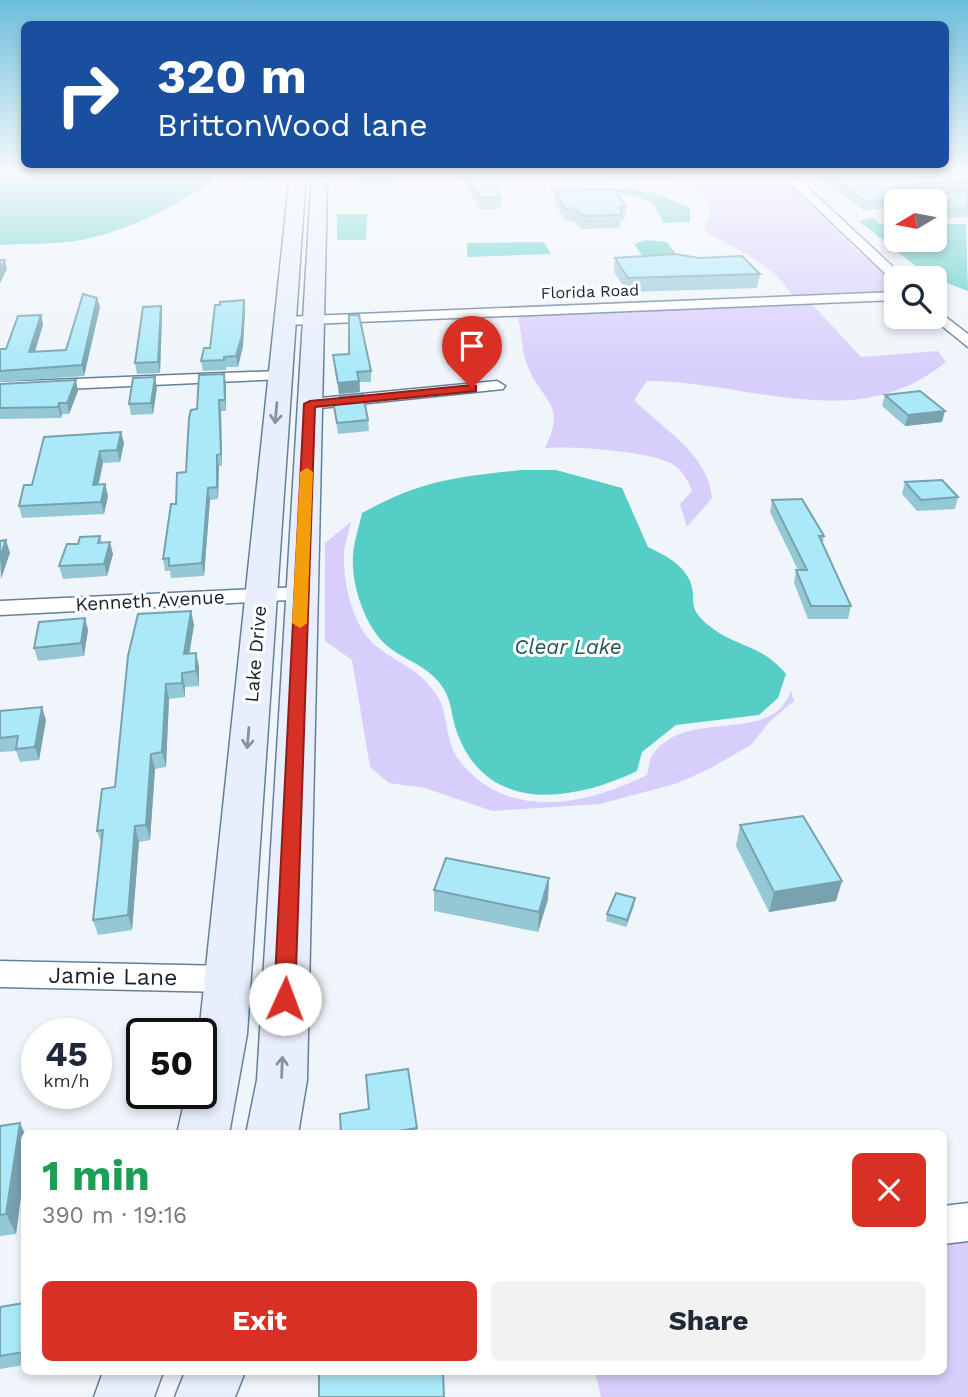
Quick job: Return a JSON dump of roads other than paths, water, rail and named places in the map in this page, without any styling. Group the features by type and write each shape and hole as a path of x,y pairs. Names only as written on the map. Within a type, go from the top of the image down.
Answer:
{"main road":[{"name":"Lake Drive","path":"203,1130 223,1034 227,979 310,404 294,238"},
{"name":"Lake Drive","path":"273,1130 282,1080 278,376 300,321 314,238"},
{"path":"124,1397 132,1375"},
{"path":"205,1397 214,1375"}],"street":[{"path":"855,238 885,266"},
{"name":"Florida Road","path":"300,321 884,297"},
{"path":"947,323 968,341"},
{"path":"0,387 278,376"},
{"path":"310,404 497,386"},
{"name":"Kenneth Avenue","path":"0,608 281,594"},
{"name":"Jamie Lane","path":"0,974 227,979"},
{"path":"947,1225 968,1222"}],"water":[{"path":"0,238 89,238 61,243 0,245"},
{"path":"337,238 366,238 366,240"},
{"path":"947,238 966,238 968,291 947,283 947,266 915,266 898,252 947,252"},
{"path":"646,240 667,242 678,257 643,257 634,244"},
{"path":"544,242 551,254 467,257 467,243"},
{"name":"Clear Lake","path":"522,470 556,470 622,488 648,547 672,560 687,575 692,588 694,608 701,618 728,638 766,656 786,674 778,698 759,715 676,725 642,752 637,771 587,789 561,794 536,794 512,789 490,779 472,761 458,735 448,698 440,684 428,672 385,644 371,626 360,603 354,578 353,555 362,513 383,502 439,482"}]}
